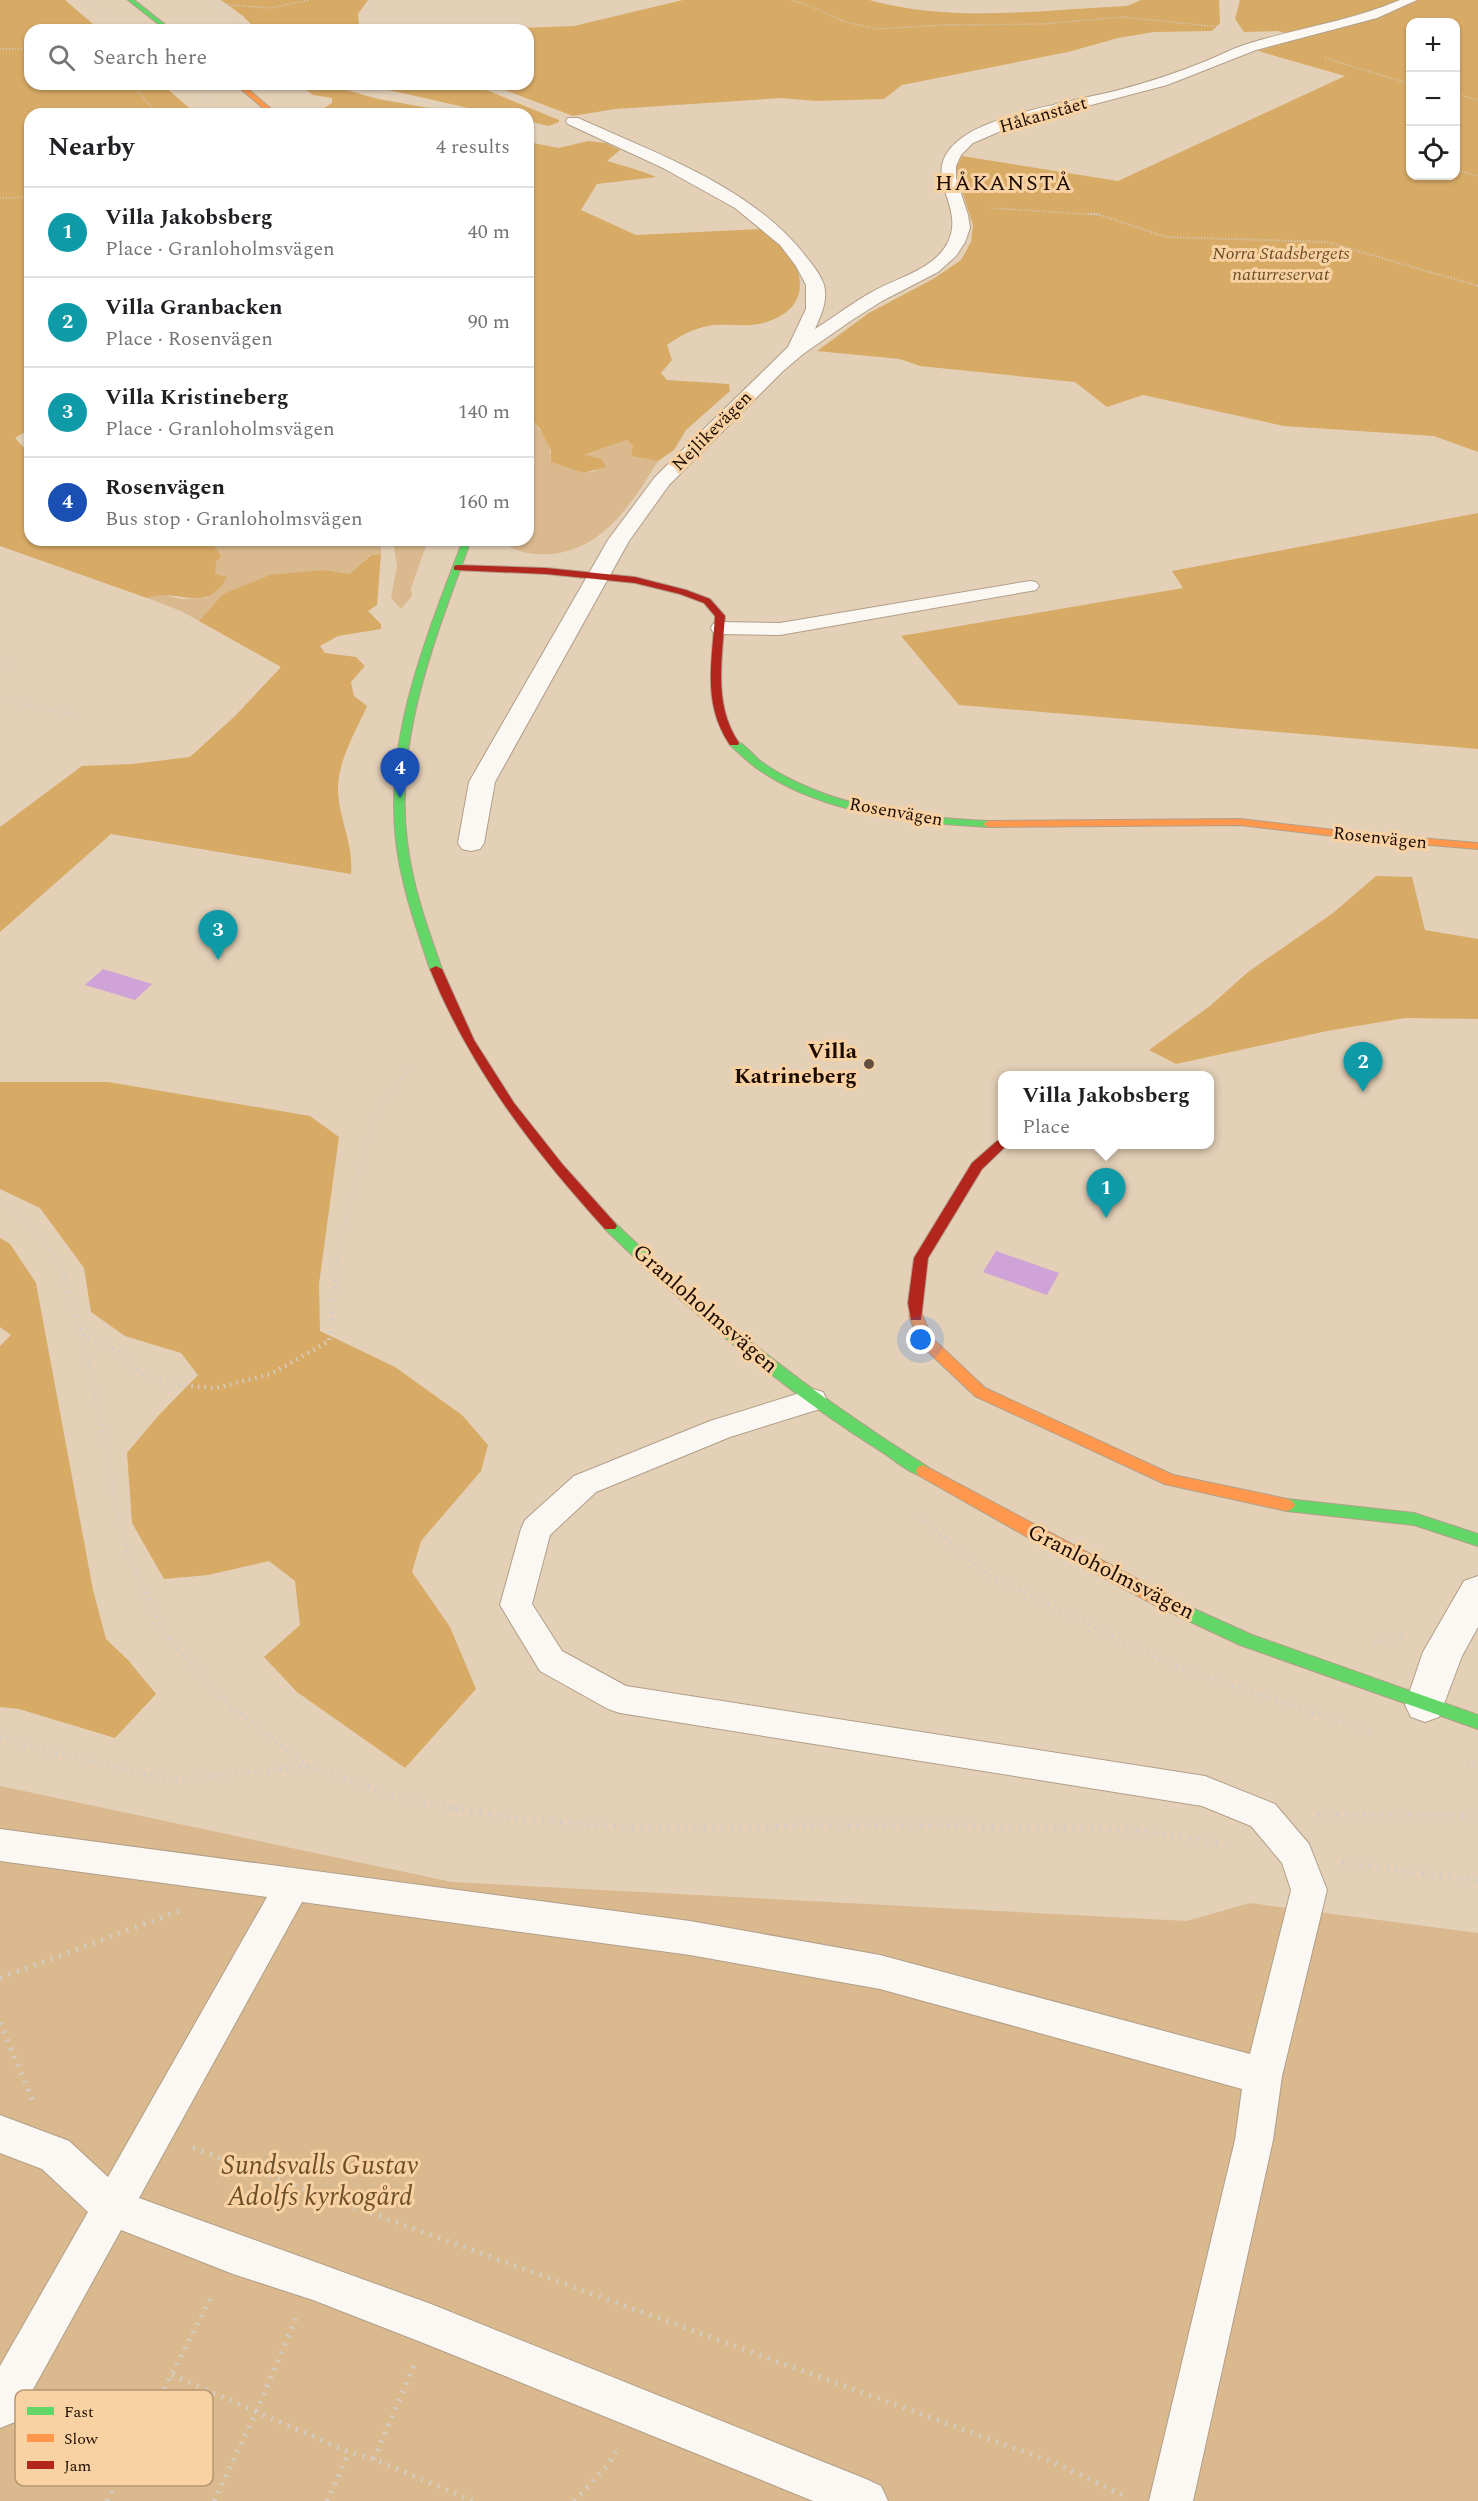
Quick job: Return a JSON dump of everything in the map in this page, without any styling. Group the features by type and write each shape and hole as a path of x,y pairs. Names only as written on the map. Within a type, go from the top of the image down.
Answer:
{"street":[{"path":"131,0 161,24"},
{"name":"Håkanstået","path":"796,350 879,295 906,283 944,259 958,242 962,225 958,207 948,184 947,167 953,154 967,140 981,132 1168,81 1248,48 1311,33 1396,8 1412,0"},
{"path":"245,90 267,108"},
{"name":"Nejlikevägen","path":"471,843 482,782 619,540 662,481 775,368 796,350 815,309 815,285 804,265 786,241 741,205 716,189 573,121"},
{"name":"Granloholmsvägen","path":"464,546 410,718 401,769 400,798 406,868 417,918 450,1006 484,1067 527,1127 588,1200 667,1282 763,1363 813,1400 959,1493 1109,1573 1237,1636 1425,1705 1478,1722"},
{"name":"Rosenvägen","path":"457,568 546,571 635,580 683,592 707,601 720,616 718,703 727,734 751,760 795,785 848,805 911,819 993,825 1151,821 1232,822 1402,841 1478,846"},
{"path":"998,1148 977,1166 921,1258 915,1303 916,1317 926,1341 981,1392 1170,1480 1270,1503 1414,1519 1478,1540"},
{"path":"1425,1705 1443,1652 1478,1592"}],"lane":[{"path":"720,628 780,629 1030,586"},
{"path":"813,1400 720,1429 585,1485 536,1529 516,1605 551,1661 620,1699 1205,1791 1263,1815 1297,1855 1309,1890 1263,2076 1254,2140 1171,2501"},
{"path":"0,1845 690,1938 880,1972 1263,2076"},
{"path":"0,2407 293,1885"},
{"path":"0,2134 55,2155 112,2207 233,2254 313,2280 431,2325 866,2501"}],"path":[{"path":"210,0 242,24"},
{"path":"218,4 270,8 309,0"},
{"path":"366,24 363,15 374,0"},
{"path":"790,0 805,4 845,22 877,29 942,25 1033,24 1122,18 1220,27"},
{"path":"0,49 24,49"},
{"path":"1321,57 1406,83"},
{"path":"137,90 153,108"},
{"path":"199,90 218,106"},
{"path":"368,90 455,108"},
{"path":"495,90 573,121"},
{"path":"1460,95 1478,100"},
{"path":"1460,171 1478,176"},
{"path":"0,198 24,197"},
{"path":"958,207 1097,214 1166,237 1327,242 1478,286"},
{"path":"0,666 13,662"},
{"path":"0,700 78,715"},
{"path":"82,1334 118,1351 143,1375 176,1385 216,1388 272,1374 329,1341 341,1238 367,1139 380,1107 409,1069"},
{"path":"917,1515 988,1575 1169,1664 1379,1734"},
{"path":"1368,1644 1402,1635 1443,1652"},
{"path":"0,1736 45,1751 174,1780 309,1766"},
{"path":"1456,1760 1478,1767"},
{"path":"1297,1855 1313,1815 1478,1816"},
{"path":"0,1978 185,1909"},
{"path":"0,2023 55,2155"},
{"path":"155,2134 1055,2463 1136,2501"},
{"path":"164,2390 233,2254"},
{"path":"214,2501 257,2410 313,2280"},
{"path":"374,2459 431,2325"},
{"path":"172,2375 208,2390"},
{"path":"213,2392 349,2452 374,2459 473,2501"},
{"path":"574,2501 609,2464 626,2434 635,2406"},
{"path":"327,2501 349,2452"},
{"path":"107,2501 115,2486"}],"green space":[{"path":"0,0 65,0 93,24 24,24 24,90 169,90 189,108 24,108 24,433 15,438 24,448 24,546 214,546 221,556 216,562 215,574 227,577 219,589 200,598 158,595 147,598 0,546"},
{"path":"221,0 368,0 358,14 359,24 251,24"},
{"path":"683,0 869,0 932,11 997,13 1127,6 1141,0 1219,0 1220,23 1212,31 1154,32 1118,38 1068,52 902,85 884,99 816,101 781,98 615,109 573,116 505,90 534,90 534,27 574,26"},
{"name":"Norra Stadsbergets naturreservat","path":"1240,0 1478,0 1478,452 1434,436 1284,426 1143,395 1107,407 1075,382 920,366 900,359 817,351 869,313 933,279 961,260 971,242 973,225 956,169 962,156 1118,181 1345,76 1258,51 1302,37 1277,31 1244,32 1235,19"},
{"path":"306,90 346,90 378,99 429,108 324,108 332,103 332,98 313,95"},
{"path":"389,90 486,90 530,108 468,108"},
{"path":"534,110 559,120 549,126 534,122"},
{"path":"588,141 606,143 620,150 607,161 656,177 597,184 581,210 636,235 761,229 780,243 796,266 800,288 792,307 784,314 773,320 753,325 702,327 686,333 667,345 672,360 661,373 667,380 729,384 730,391 686,430 674,450 658,461 631,456 633,446 627,440 584,455 601,459 606,467 583,473 551,462 551,451 534,422 534,143 559,148"},
{"path":"534,423 547,442 551,462 583,473 596,471 582,456 627,440 633,446 631,456 658,461 623,512 594,539 576,548 557,553 535,554 509,546 534,546"},
{"path":"1478,513 1478,749 959,705 901,636 1183,588 1172,571"},
{"path":"208,546 381,546 381,554 370,555 349,574 325,570 223,594 199,621 181,611 147,598 158,593 181,599 207,598 216,562"},
{"path":"394,546 426,546 411,588 412,596 401,609 391,598 397,566"},
{"path":"381,554 377,605 368,611 381,624 381,629 338,636 320,646 325,653 356,657 365,666 351,682 354,696 367,706 348,747 341,769 338,791 350,853 351,874 111,834 0,932 0,827 82,766 133,764 190,757 235,716 281,667 199,621 223,594 270,575 325,570 349,574 371,555"},
{"path":"1376,876 1412,877 1425,930 1478,939 1478,1019 1405,1018 1327,1031 1176,1064 1149,1050 1210,1006 1248,972 1333,913"},
{"path":"0,1082 108,1082 310,1116 339,1137 319,1284 320,1331 395,1367 462,1415 488,1445 481,1471 421,1541 412,1572 450,1627 476,1689 405,1768 297,1692 264,1657 300,1625 295,1581 269,1561 208,1575 164,1579 132,1523 127,1453 158,1416 198,1375 181,1353 125,1336 91,1312 84,1268 40,1208 0,1189"},
{"path":"0,1238 10,1244 36,1283 93,1590 106,1639 128,1660 156,1694 115,1738 19,1709 0,1707 0,1346 11,1335 0,1327"},
{"name":"Sundsvalls Gustav Adolfs kyrkogård","path":"0,1786 452,1882 1187,1921 1250,1903 1478,1933 1478,2501 0,2501"}],"shaded area":[{"path":"103,969 152,984 135,1000 85,985"},
{"path":"996,1251 1059,1273 1047,1295 983,1272"}],"traffic: fast":[{"path":"131,0 161,24"},
{"path":"436,969 418,915 404,860 400,823 400,786 403,750 419,678 465,546"},
{"path":"734,743 758,764 786,782 852,806 923,819 988,824"},
{"path":"610,1226 683,1295 759,1358 839,1417 923,1471"},
{"path":"1287,1505 1414,1519 1478,1540"},
{"path":"1161,1600 1246,1640 1478,1722"}],"traffic: slow":[{"path":"245,90 267,108"},
{"path":"988,824 1240,822 1359,836 1478,846"},
{"path":"916,1316 926,1341 980,1392 1170,1480 1287,1505"},
{"path":"923,1471 1029,1531 1161,1600"}],"traffic: jam":[{"path":"457,568 546,571 635,580 683,592 707,601 720,616 716,665 717,699 719,715 734,743"},
{"path":"436,969 450,1005 468,1040 510,1106 558,1168 610,1226"},
{"path":"916,1316 915,1303 921,1258 977,1166 998,1148"}],"place":[{"name":"Rosenvägen","path":"400,798"},
{"name":"Villa Kristineberg","path":"218,960"},
{"name":"Villa Katrineberg","path":"869,1064"},
{"name":"Villa Granbacken","path":"1363,1092"},
{"name":"Villa Jakobsberg","path":"1106,1218"}],"district":[{"name":"HÅKANSTÅ","path":"1004,183"}]}
